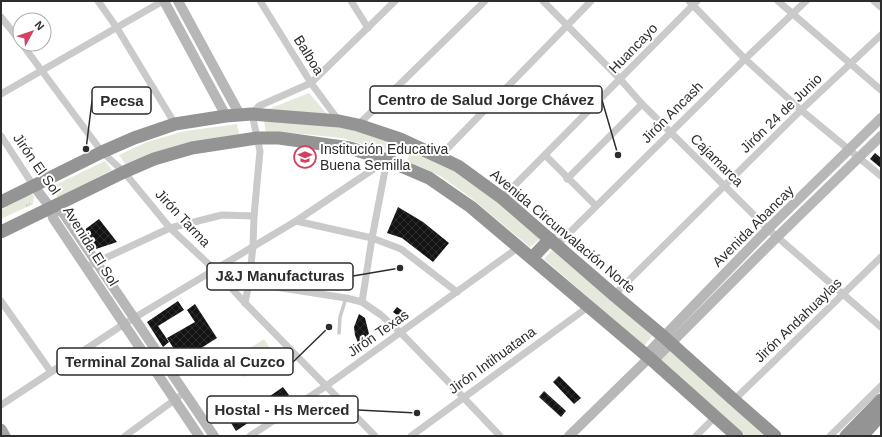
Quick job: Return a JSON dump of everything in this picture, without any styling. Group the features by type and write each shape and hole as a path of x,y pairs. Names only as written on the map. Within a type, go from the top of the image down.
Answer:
{"highway":[{"name":"Avenida Circunvalación Norte","path":"1,202 102,152 134,138 175,124 246,114 339,121 358,125 400,138 439,156 458,166 502,198 668,340 775,436"},
{"path":"1,232 124,172 154,159 192,148 257,138 279,138 350,148 387,160 429,178 471,207 650,358 737,436"},
{"path":"532,258 554,242"},
{"path":"846,436 881,400"},
{"path":"862,436 880,419"},
{"path":"872,436 880,419"}],"main road":[{"path":"1,429 6,436"}],"street":[{"path":"98,1 117,28 175,124"},
{"path":"1,94 163,1 226,116"},
{"path":"178,1 246,114 257,138 260,151 254,216 253,246 245,303"},
{"name":"Balboa","path":"260,1 311,83 339,121"},
{"path":"351,1 368,28"},
{"path":"246,114 259,106 311,83 395,1"},
{"path":"358,125 485,1"},
{"name":"Cajamarca","path":"543,1 620,79 642,104 768,229 881,327"},
{"path":"439,156 591,1"},
{"path":"778,1 881,90"},
{"name":"Jirón Ancash","path":"554,242 596,206 806,1"},
{"path":"874,1 881,7"},
{"path":"693,2 745,59 801,110 881,176"},
{"name":"Huancayo","path":"502,198 620,79 693,2"},
{"path":"1,17 12,31"},
{"name":"Jirón 24 de Junio","path":"614,295 801,110 881,35"},
{"name":"Jirón Tarma","path":"28,52 102,152 124,172 170,228 215,270 245,303 375,436"},
{"path":"567,179 642,104"},
{"name":"Avenida Abancay","path":"668,340 768,229 881,118"},
{"name":"Jirón El Sol","path":"1,136 33,185 50,207"},
{"name":"Avenida Abancay","path":"569,436 881,136"},
{"path":"1,405 124,324 296,221 387,160 395,150 400,138"},
{"path":"545,155 567,179 596,206"},
{"path":"362,302 372,238 387,160"},
{"name":"Avenida El Sol","path":"50,207 63,213 214,436"},
{"name":"Avenida El Sol","path":"50,207 53,218 199,436"},
{"path":"86,267 170,228 222,215 254,216"},
{"path":"296,221 372,238 401,249 457,292"},
{"name":"Jirón Texas","path":"250,436 326,386 519,247"},
{"name":"Jirón Andahuaylas","path":"734,400 881,257"},
{"path":"249,283 346,298 362,302 401,333 500,436"},
{"path":"1,301 51,372"},
{"name":"Jirón Intihuatana","path":"411,436 588,307"},
{"path":"830,436 881,386"},
{"path":"125,436 184,392"},
{"path":"696,436 715,416"}],"lane":[{"path":"338,333 340,317 346,298"}],"green space":[{"path":"309,93 327,114 266,110"},
{"path":"264,121 351,129 391,139 389,152 342,138 303,134 266,133"},
{"path":"237,124 239,134 126,165 119,155 147,142 185,131"},
{"path":"412,148 445,165 470,181 540,239 530,247 471,198 442,177 407,161"},
{"path":"105,161 112,170 58,198 51,187"},
{"path":"30,194 34,195 33,204 1,219 1,210"},
{"path":"552,250 652,336 644,346 544,259"},
{"path":"264,339 275,356 243,377 232,360"},
{"path":"670,349 766,436 746,436 660,360"}],"building":[{"path":"875,153 881,158 881,168 870,159"},
{"path":"398,207 423,222 449,243 433,262 402,238 387,233"},
{"path":"99,219 117,242 96,249 83,231"},
{"path":"341,274 348,276 346,290 338,288"},
{"path":"178,301 184,310 158,326 169,342 163,347 147,322"},
{"path":"195,304 217,338 179,362 174,354 176,352 167,338 195,322 187,310"},
{"path":"397,307 408,315 404,320 393,312"},
{"path":"359,314 365,318 370,338 359,345 354,327"},
{"path":"559,376 581,398 574,404 553,382"},
{"path":"283,387 289,395 236,431 231,423"},
{"path":"544,391 566,411 561,417 539,397"}],"place":[{"name":"Pecsa","path":"86,149"},
{"name":"Centro de Salud Jorge Chávez","path":"618,155"},
{"name":"Institución Educativa Buena Semilla","path":"305,157"},
{"name":"J&J Manufacturas","path":"400,268"},
{"name":"Terminal Zonal Salida al Cuzco","path":"329,327"},
{"name":"Hostal - Hs Merced","path":"417,413"}]}
